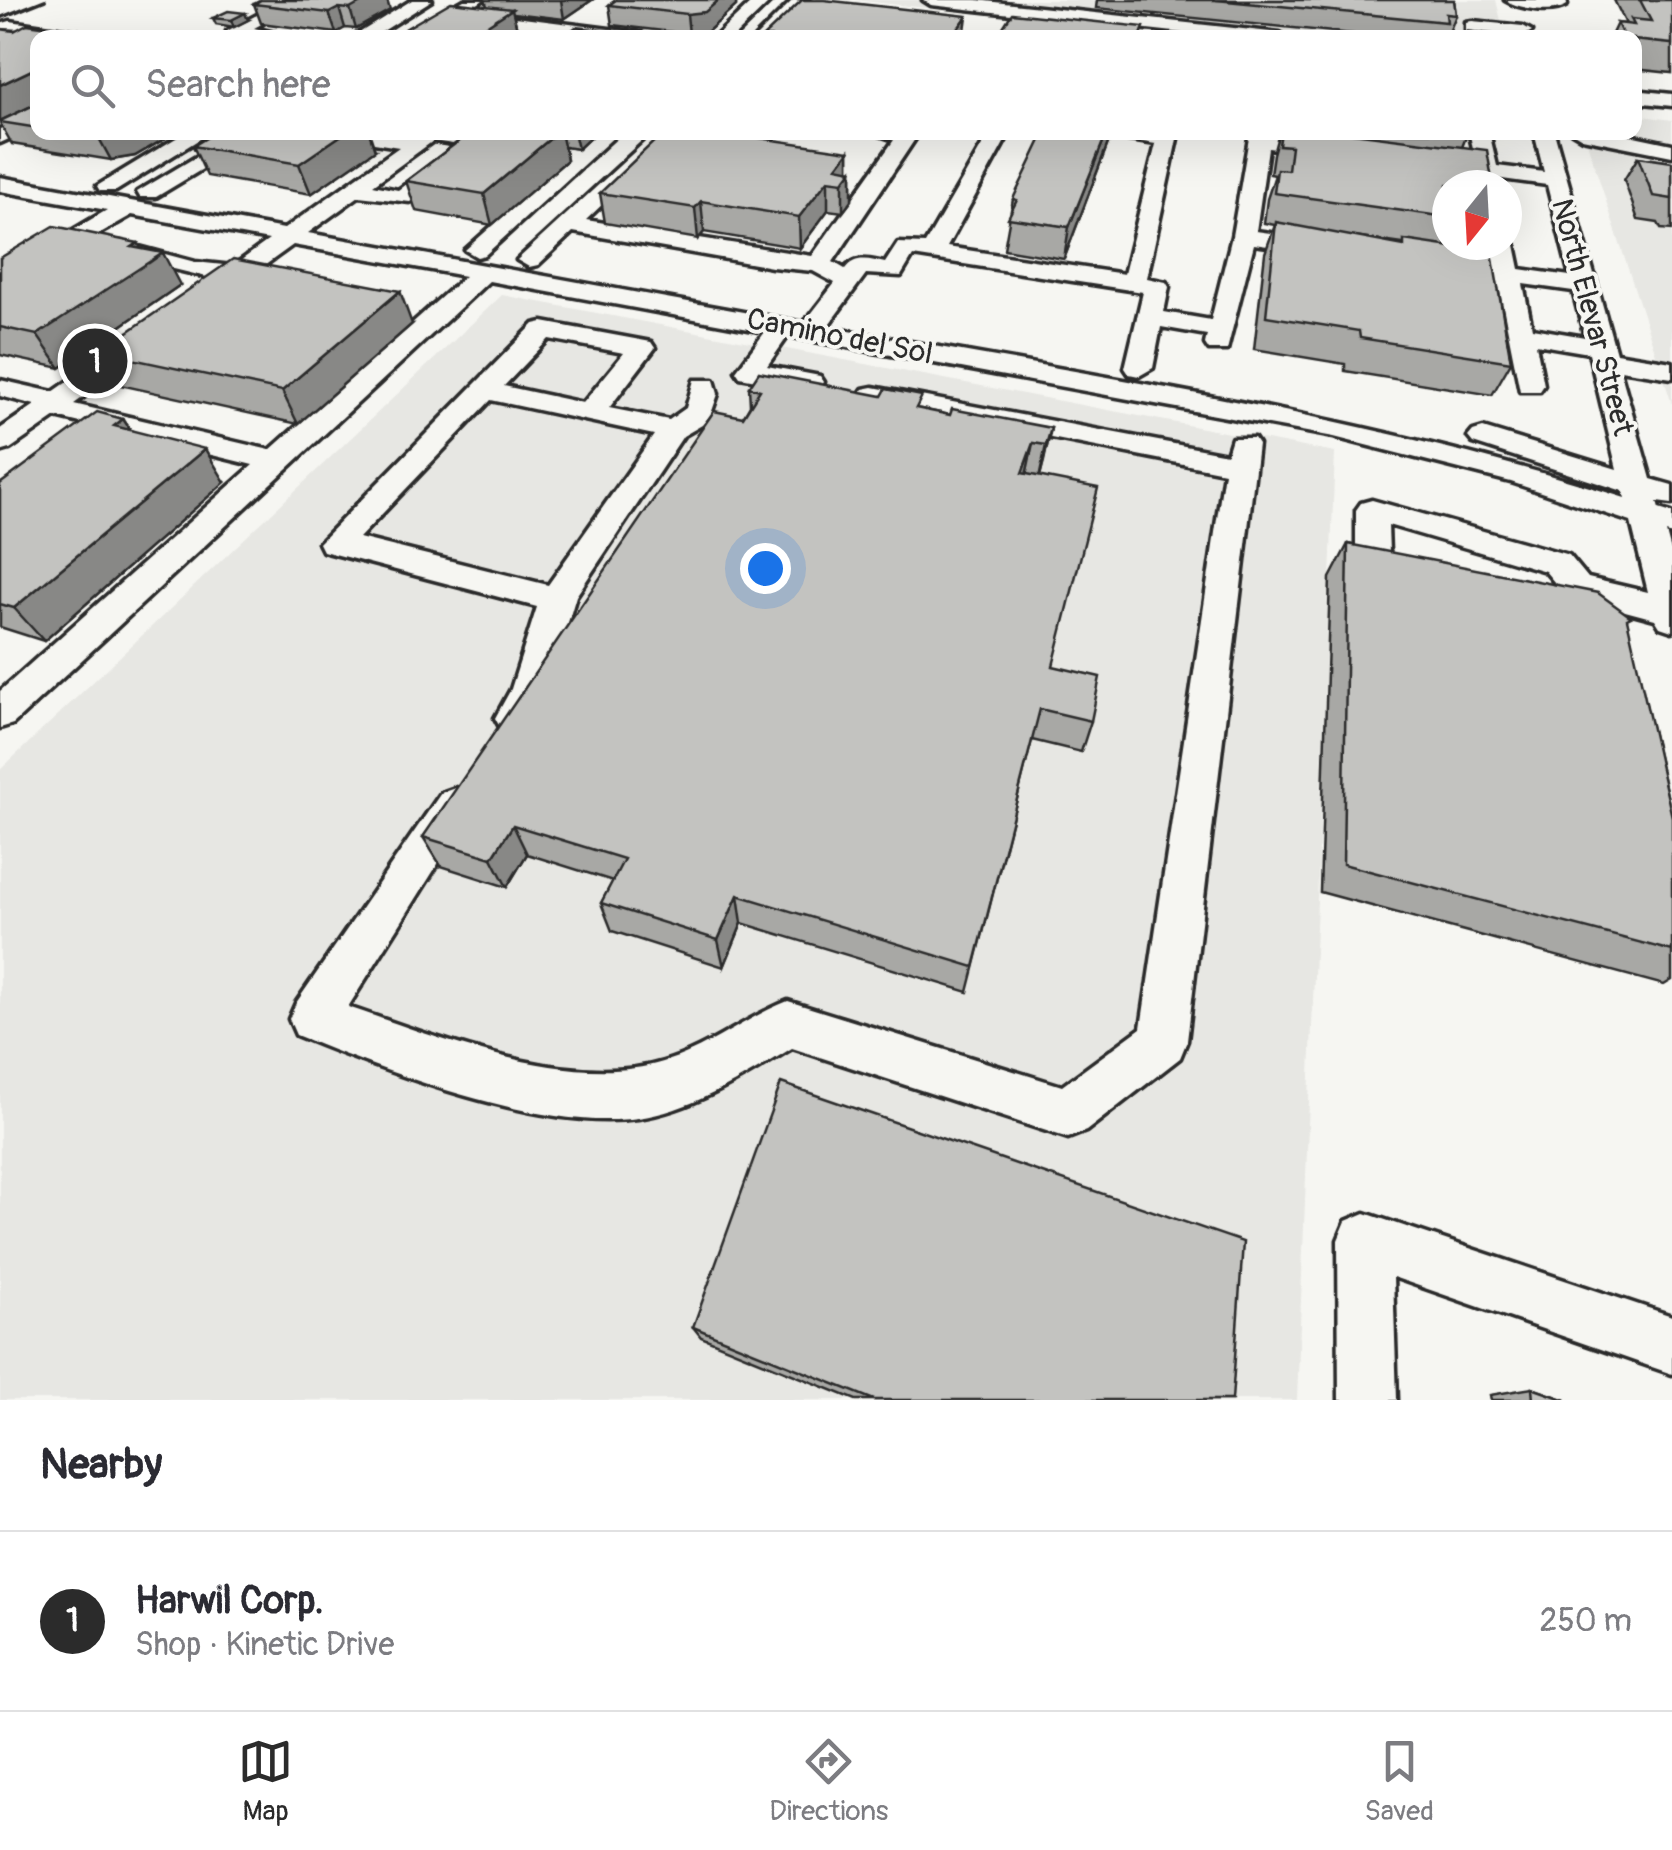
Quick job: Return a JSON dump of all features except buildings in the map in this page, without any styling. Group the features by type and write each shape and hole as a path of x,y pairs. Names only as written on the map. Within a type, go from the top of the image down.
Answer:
{"street":[{"path":"238,30 298,0"},
{"path":"373,30 424,0"},
{"path":"476,0 452,14 546,30"},
{"path":"731,30 764,0"},
{"path":"792,0 820,3"},
{"path":"930,0 1084,30"},
{"path":"1523,30 1513,0 1559,4 1558,0"},
{"path":"771,30 801,1"},
{"path":"915,14 978,9 1175,30"},
{"path":"576,30 604,10"},
{"path":"0,30 10,26 37,30"},
{"path":"1472,26 1498,30"},
{"path":"1642,79 1672,82"},
{"path":"1642,97 1672,100"},
{"path":"0,137 30,122"},
{"path":"108,186 187,140"},
{"path":"0,284 240,140"},
{"path":"0,443 422,140"},
{"path":"353,188 402,197 478,140"},
{"path":"496,140 582,158"},
{"path":"5,702 442,311 482,260 601,140"},
{"path":"529,260 659,140"},
{"path":"818,264 904,140"},
{"path":"932,252 995,140"},
{"path":"1134,283 1167,140"},
{"path":"1150,318 1219,337 1244,236 1260,140"},
{"path":"1276,140 1342,152"},
{"path":"1481,140 1483,170"},
{"name":"North Elevar Street","path":"1546,140 1602,353 1655,503 1671,614"},
{"path":"1622,140 1672,150"},
{"name":"Camino del Sol","path":"0,166 108,186 138,200"},
{"path":"1522,178 1556,180"},
{"name":"Camino del Sol","path":"0,184 138,200 482,260 783,325 818,321 1138,368 1394,415 1494,440 1655,503"},
{"path":"568,224 772,260 818,264 847,281"},
{"path":"1244,236 1339,250"},
{"path":"72,240 194,268 278,279"},
{"path":"818,321 860,266 892,271 906,248 1157,286 1138,368"},
{"name":"Camino del Sol","path":"482,260 529,260 1054,376 1466,459 1655,503"},
{"path":"1506,260 1530,385"},
{"path":"1414,262 1584,284"},
{"path":"405,304 442,311"},
{"path":"750,371 783,325"},
{"path":"557,600 335,543 543,330 642,348 590,413"},
{"path":"1520,334 1672,370"},
{"path":"1240,466 750,371 726,373 704,386 704,401 697,414 672,430 586,550 557,600 528,698 312,1019 437,1061 567,1089 621,1095 684,1079 788,1024 1068,1114 1163,1041 1240,466 1247,412"},
{"path":"1036,426 1054,376"},
{"path":"0,388 110,421 278,460"},
{"path":"484,390 672,430"},
{"path":"79,444 110,421"},
{"path":"1373,582 1372,510 1420,524 1475,555 1557,563 1579,603 1671,614"},
{"path":"1420,524 1422,561"},
{"path":"1368,1400 1365,1240 1672,1345"}],"shaded area":[{"path":"855,0 1496,0 1503,30 1125,30"},
{"path":"1642,116 1672,120 1672,404 1586,140 1642,140"},
{"path":"502,295 1335,453 1297,1400 0,1400 0,770"}],"railway":[{"path":"0,18 45,0"}],"place":[{"name":"Harwil Corp.","path":"95,361"}]}
